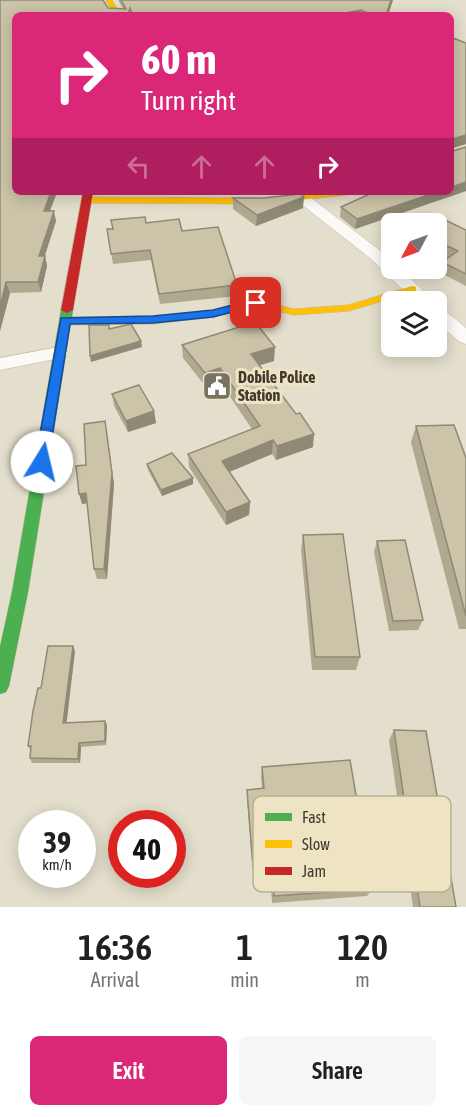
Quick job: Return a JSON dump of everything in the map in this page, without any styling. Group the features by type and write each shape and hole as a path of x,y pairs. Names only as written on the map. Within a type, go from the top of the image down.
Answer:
{"street":[{"path":"0,686 20,592 87,196 263,201 319,195"},
{"path":"301,197 376,255 412,289"},
{"path":"65,321 153,320 213,314 256,303 294,312 348,308 412,289"},
{"path":"447,322 466,338"},
{"path":"0,364 59,353"}],"building":[{"path":"0,0 103,0 108,8 126,9 121,0 391,0 387,12 361,10 351,12 132,12 130,8 129,12 12,12 12,195 50,195 44,211 54,211 39,256 45,256 38,282 6,282 0,307"},
{"path":"454,38 466,43 466,135 454,138"},
{"path":"466,147 466,182 454,186 454,151"},
{"path":"291,195 304,197 257,215 233,198"},
{"path":"367,195 428,195 357,219 341,207"},
{"path":"145,217 146,223 179,219 182,231 218,227 237,285 159,294 150,250 111,254 107,229 113,229 111,220"},
{"path":"447,221 466,230 466,274 447,264 447,259 458,251 447,246"},
{"path":"255,322 275,347 251,354 296,414 300,413 314,434 277,446 273,440 222,461 250,502 226,512 188,454 260,426 220,368 205,373 182,345"},
{"path":"131,324 141,341 90,356 89,325 109,325 109,329"},
{"path":"139,385 154,411 126,421 112,394"},
{"path":"105,421 112,473 104,569 94,569 86,493 79,494 76,466 86,465 84,424"},
{"path":"454,425 466,458 466,616 416,426"},
{"path":"172,453 193,478 161,490 147,464"},
{"path":"343,534 360,657 315,657 303,535"},
{"path":"405,540 423,620 393,621 377,541"},
{"path":"48,646 73,646 63,723 105,721 105,741 79,743 78,759 30,758 31,746 28,746 33,711 38,688 41,688"},
{"path":"394,730 426,731 437,796 404,796"},
{"path":"350,760 356,796 253,796 253,867 247,790 264,788 262,767"},
{"path":"451,878 456,907 420,907 418,892 451,892"},
{"path":"274,892 330,892 274,896"}],"traffic: fast":[{"path":"0,686 20,592 67,310"}],"traffic: slow":[{"path":"109,0 116,12"},
{"path":"86,200 263,201 318,195"},
{"path":"65,321 153,320 213,314 256,303 294,312 349,308 412,289"}],"traffic: jam":[{"path":"67,310 87,195"}],"place":[{"name":"Dobile Police Station","path":"217,386"}],"route":[{"path":"42,462 65,321 106,318 153,320 213,314 256,303"}]}
